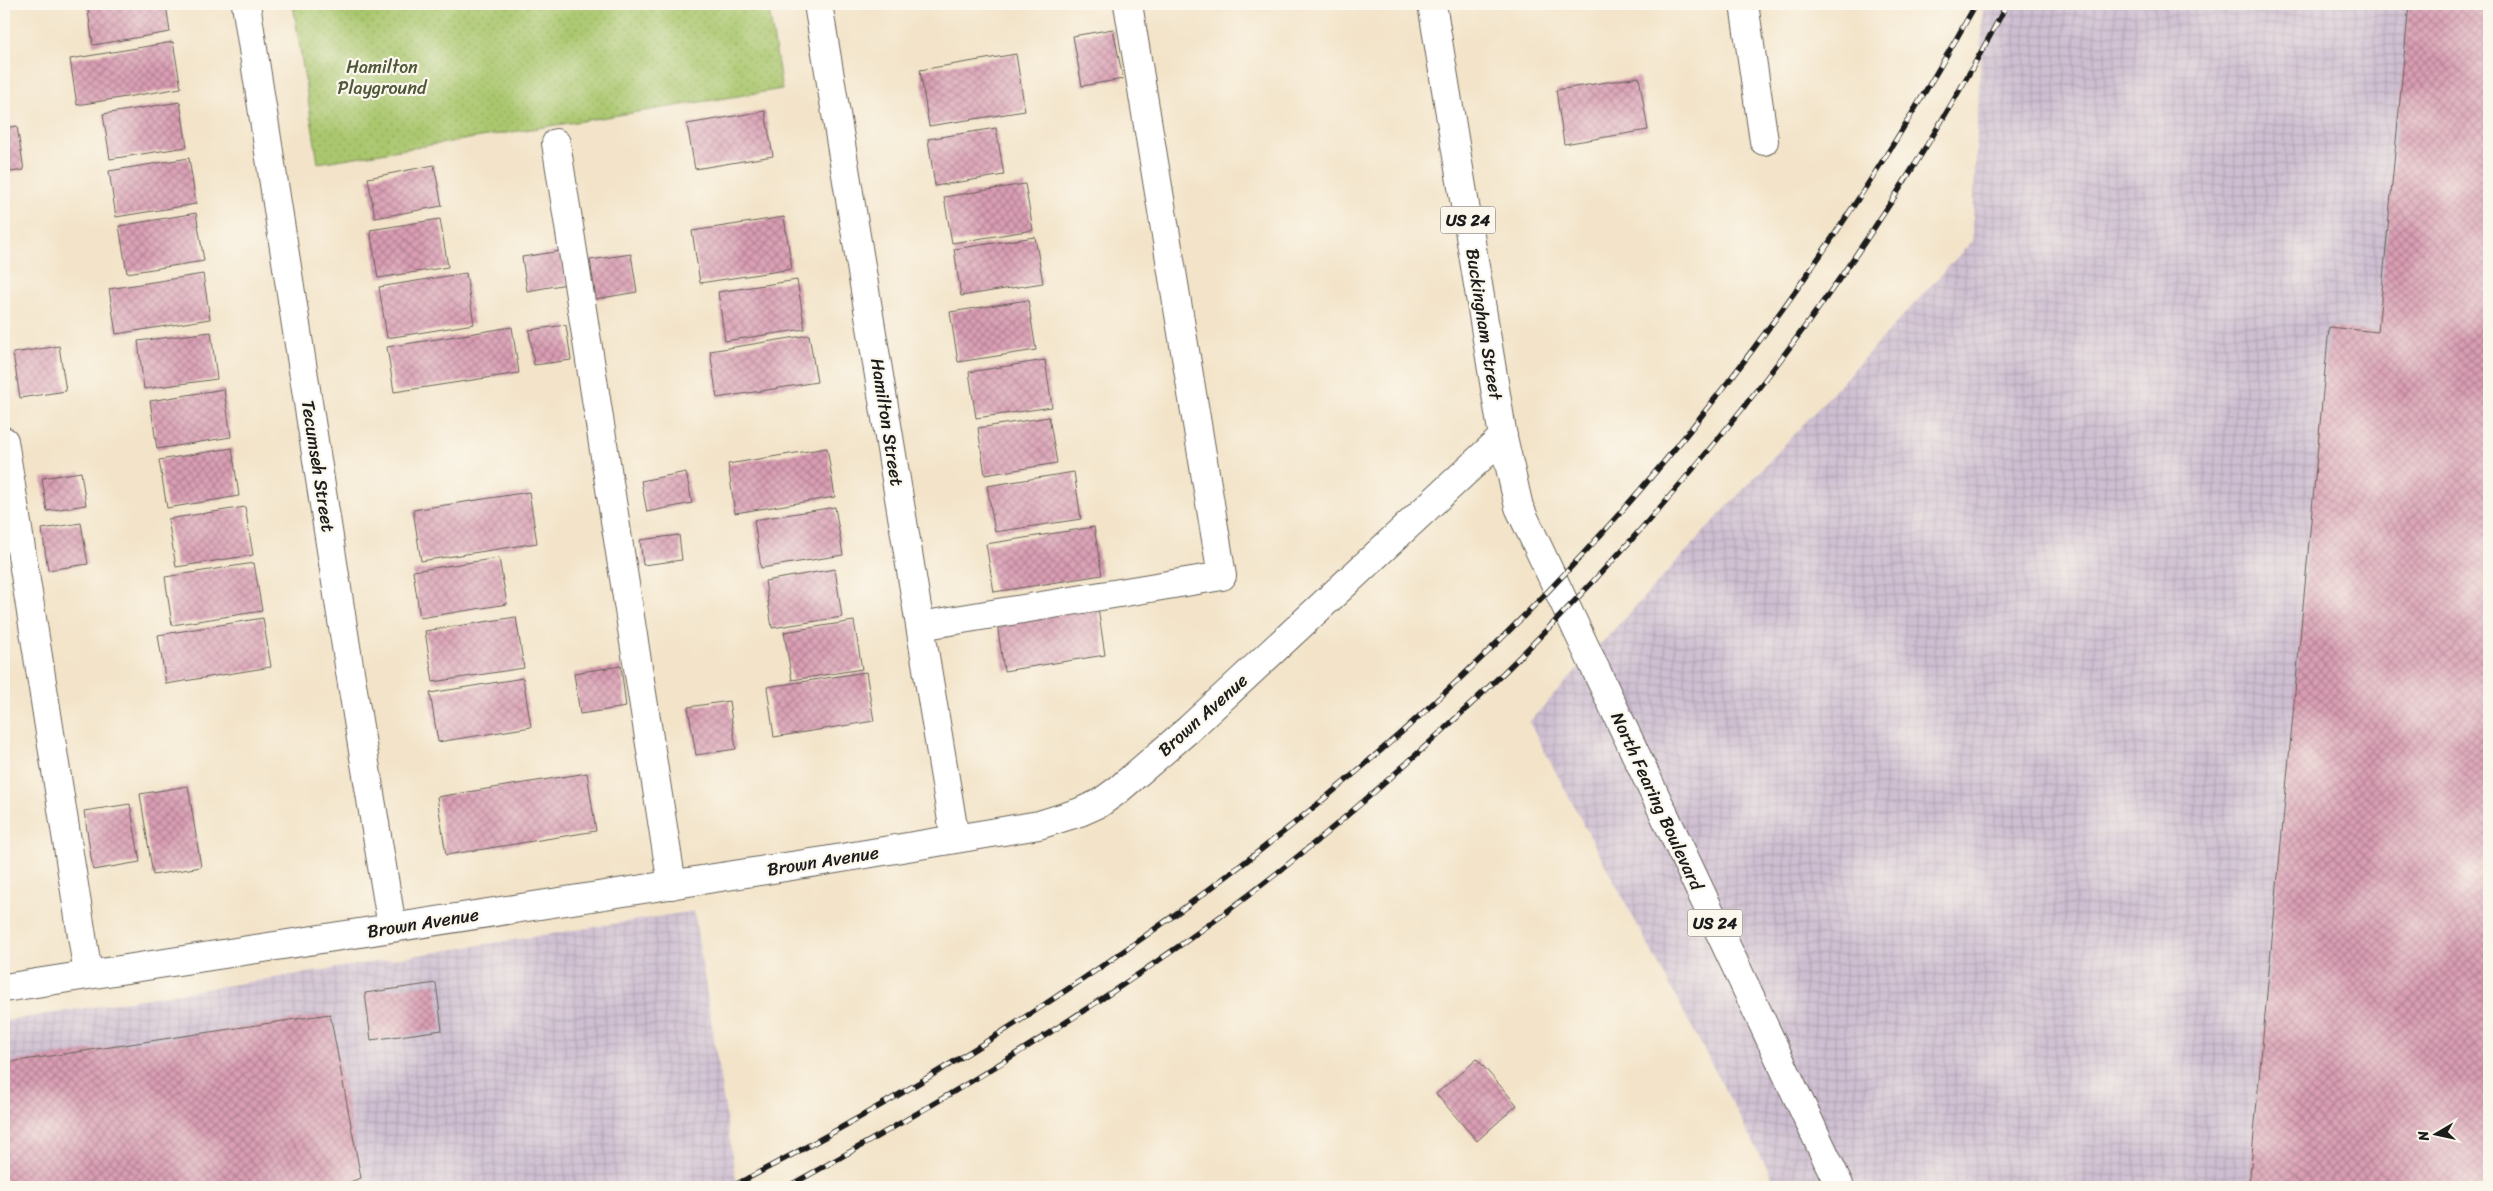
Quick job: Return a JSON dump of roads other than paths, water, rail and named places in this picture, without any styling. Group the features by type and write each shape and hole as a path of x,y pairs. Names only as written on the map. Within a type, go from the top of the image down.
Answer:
{"street":[{"name":"Tecumseh Street","path":"246,4 350,672 392,927"},
{"name":"Hamilton Street","path":"818,4 955,839"},
{"path":"920,626 1222,576 1128,4"},
{"name":"Buckingham Street","path":"1432,4 1503,437"},
{"path":"1744,4 1764,141"},
{"path":"556,143 672,885"},
{"name":"Brown Avenue","path":"4,988 672,885 1039,826 1060,819 1100,803 1118,790 1196,722 1503,437"},
{"name":"North Fearing Boulevard","path":"1503,437 1509,471 1519,507 1527,525 1840,1187"},
{"path":"4,441 88,974"}],"railway":[{"path":"731,1187 869,1112 1005,1030 1136,943 1263,848 1384,748 1499,641 1608,526 1710,405 1783,309 1883,160 1976,4"},
{"path":"787,1187 1009,1059 1063,1025 1221,916 1363,802 1497,679 1582,593 1664,503 1742,410 1815,313 1884,213 1948,110 2007,4"}],"park label":[{"name":"Hamilton Playground","path":"382,77"}]}
